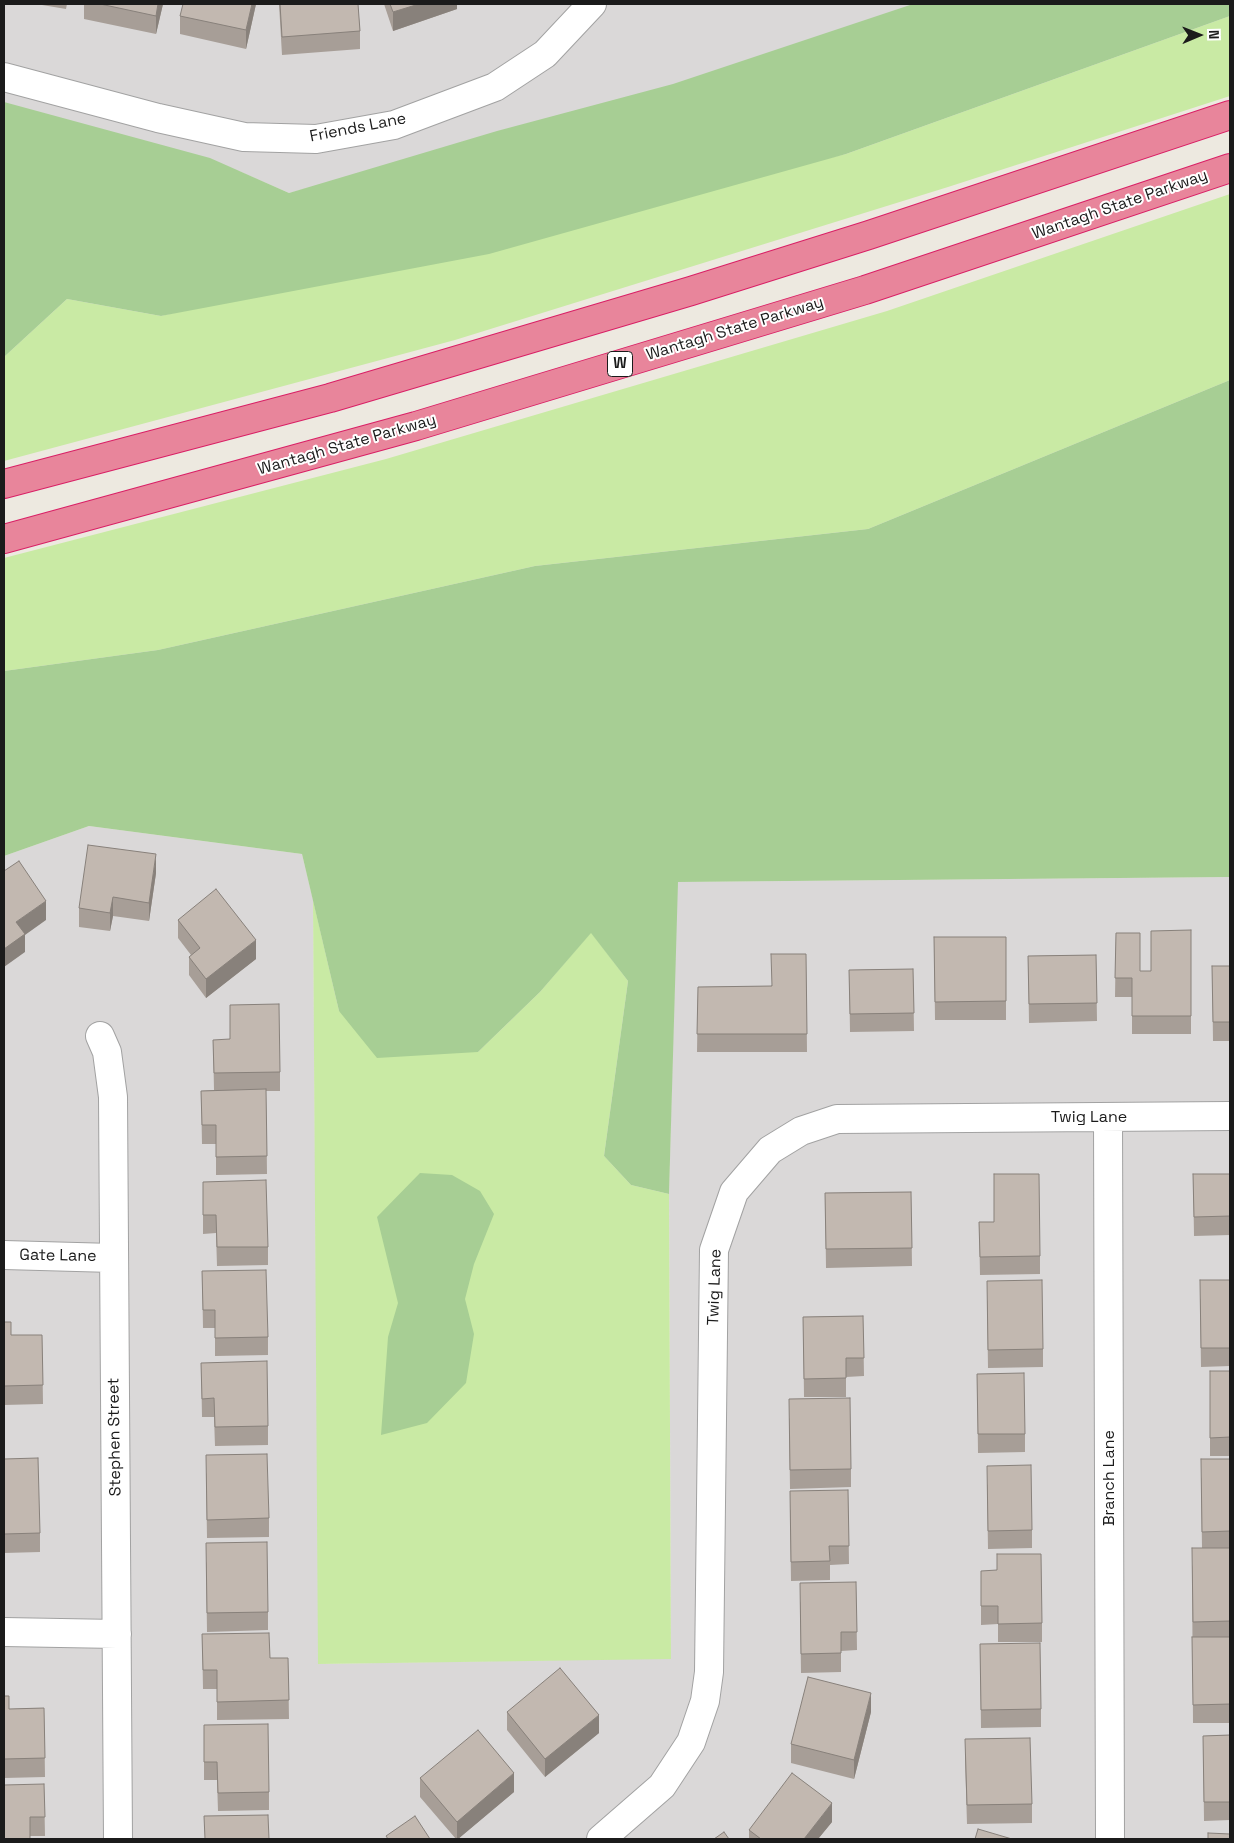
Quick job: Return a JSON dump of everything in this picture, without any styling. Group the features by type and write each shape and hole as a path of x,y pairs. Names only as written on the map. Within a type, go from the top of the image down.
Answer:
{"highway":[{"path":"4,484 330,398 682,294 869,235 1230,114"},
{"name":"Wantagh State Parkway","path":"4,539 416,426 865,290 1230,168"}],"street":[{"name":"Friends Lane","path":"4,77 158,118 244,137 316,139 394,124 495,87 544,54 592,4"},
{"name":"Stephen Street","path":"100,1036 107,1052 113,1097 118,1839"},
{"name":"Twig Lane","path":"601,1839 662,1786 691,1742 706,1701 709,1672 714,1250 734,1192 770,1150 801,1131 838,1119 1230,1116"},
{"name":"Branch Lane","path":"1108,1118 1110,1839"},
{"name":"Gate Lane","path":"4,1255 113,1258"},
{"path":"4,1632 116,1634"}],"shaded area":[{"path":"4,4 951,4 494,140 289,193 241,172 4,104"},
{"path":"89,826 302,854 313,900 319,1664 671,1658 669,1194 677,882 1230,877 1230,1839 4,1839 4,856"}],"green space":[{"path":"913,4 1230,4 1230,16 846,154 489,254 161,316 67,299 4,357 4,102 210,158 289,193 497,131 673,84"},
{"path":"1230,16 1230,96 948,187 455,340 4,461 4,357 67,299 161,316 846,154"},
{"path":"1230,194 1230,380 868,529 535,566 158,650 4,671 4,558 386,459 887,311"},
{"path":"1230,380 1230,877 678,882 669,1194 631,1185 604,1156 628,981 591,933 540,992 478,1052 377,1058 339,1011 302,854 89,826 4,856 4,671 158,650 535,566 868,529"},
{"path":"313,900 339,1011 478,1052 540,992 591,932 628,981 604,1156 631,1185 669,1194 671,1659 318,1664"},
{"path":"420,1173 452,1175 480,1191 494,1214 474,1264 465,1299 474,1334 466,1383 427,1423 381,1435 388,1337 398,1303 377,1217"}],"building":[{"path":"100,4 158,4 156,16"},
{"path":"183,4 252,4 246,30 180,16"},
{"path":"280,4 358,4 360,31 282,37"},
{"path":"390,4 419,4 393,12"},
{"path":"88,845 156,854 149,903 113,897 110,913 79,908"},
{"path":"19,861 46,901 16,922 25,934 4,949 4,871"},
{"path":"216,889 256,940 206,979 189,957 200,948 178,920"},
{"path":"1191,930 1191,1016 1132,1016 1132,978 1115,978 1116,933 1140,933 1140,971 1151,971 1151,931"},
{"path":"934,937 1006,937 1006,1001 935,1002"},
{"path":"771,954 806,954 807,1034 697,1034 698,987 772,986"},
{"path":"1096,955 1097,1003 1029,1004 1028,956"},
{"path":"1212,966 1230,966 1230,1022 1213,1022"},
{"path":"913,969 914,1013 850,1014 849,970"},
{"path":"279,1004 280,1072 214,1073 213,1040 230,1039 230,1005"},
{"path":"266,1089 267,1156 216,1157 216,1125 202,1125 201,1091"},
{"path":"994,1174 1039,1174 1040,1256 980,1257 979,1222 994,1222"},
{"path":"1193,1174 1230,1174 1230,1216 1194,1217"},
{"path":"266,1180 268,1247 217,1247 216,1215 203,1215 203,1182"},
{"path":"911,1192 912,1248 826,1249 825,1193"},
{"path":"266,1270 268,1337 215,1338 215,1310 203,1310 202,1271"},
{"path":"1042,1280 1043,1349 988,1350 987,1281"},
{"path":"1200,1280 1230,1280 1230,1348 1201,1348"},
{"path":"863,1316 864,1358 846,1358 846,1378 804,1379 803,1317"},
{"path":"4,1322 11,1322 11,1335 42,1335 43,1385 4,1386"},
{"path":"267,1361 268,1426 215,1427 214,1398 202,1399 201,1363"},
{"path":"1210,1371 1230,1371 1230,1437 1210,1438"},
{"path":"1024,1373 1025,1434 978,1434 977,1374"},
{"path":"850,1398 851,1469 790,1470 789,1399"},
{"path":"267,1454 269,1518 207,1520 206,1455"},
{"path":"38,1458 40,1533 4,1534 4,1459"},
{"path":"1201,1459 1230,1459 1230,1531 1202,1532"},
{"path":"1031,1465 1032,1530 988,1531 987,1466"},
{"path":"848,1490 849,1546 829,1546 830,1561 791,1562 790,1491"},
{"path":"267,1542 268,1612 207,1613 206,1543"},
{"path":"1192,1548 1230,1548 1230,1621 1193,1622"},
{"path":"997,1554 1041,1554 1042,1623 998,1624 998,1606 981,1606 981,1571 997,1570"},
{"path":"856,1582 857,1632 841,1632 841,1653 801,1654 800,1583"},
{"path":"269,1633 270,1658 288,1658 289,1700 217,1702 217,1670 203,1670 202,1634"},
{"path":"1192,1637 1230,1637 1230,1704 1193,1705"},
{"path":"1040,1643 1041,1709 981,1710 980,1644"},
{"path":"560,1668 599,1715 545,1759 507,1712"},
{"path":"808,1677 871,1693 854,1760 791,1744"},
{"path":"4,1696 9,1696 9,1709 44,1708 45,1758 4,1759"},
{"path":"268,1724 269,1792 218,1793 217,1762 204,1762 204,1725"},
{"path":"478,1730 514,1773 457,1822 420,1778"},
{"path":"1230,1735 1230,1802 1204,1802 1203,1736"},
{"path":"1030,1738 1032,1804 967,1805 965,1739"},
{"path":"792,1773 832,1803 804,1839 761,1839 749,1830"},
{"path":"44,1784 45,1817 30,1817 30,1839 4,1839 4,1785"},
{"path":"268,1815 269,1839 205,1839 204,1816"},
{"path":"415,1816 430,1839 388,1839 386,1836"},
{"path":"978,1829 1012,1839 975,1839"},
{"path":"724,1832 729,1839 714,1839"},
{"path":"1208,1833 1230,1834 1230,1839 1208,1839"}]}
